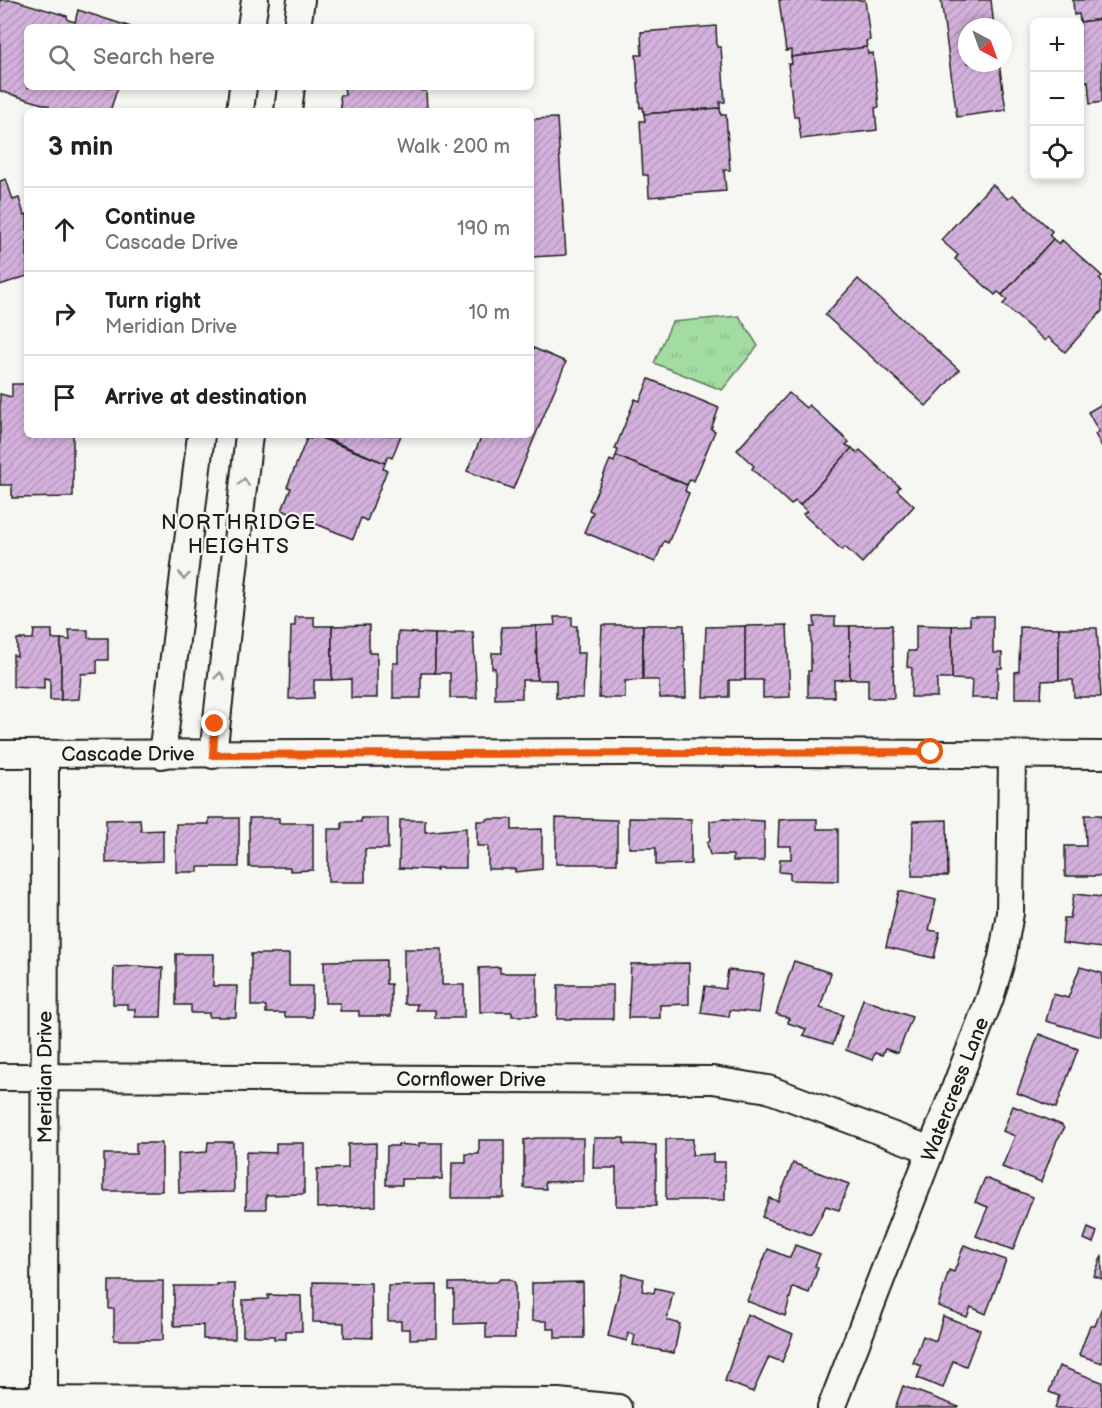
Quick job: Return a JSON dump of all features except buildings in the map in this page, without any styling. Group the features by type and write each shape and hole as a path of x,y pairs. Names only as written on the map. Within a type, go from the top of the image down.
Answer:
{"street":[{"path":"251,24 255,0"},
{"path":"297,24 300,0"},
{"path":"240,108 243,90"},
{"path":"288,108 291,90"},
{"path":"162,754 201,438"},
{"path":"213,755 249,438"},
{"name":"Cascade Drive","path":"0,754 931,752 1012,756 1102,755"},
{"name":"Meridian Drive","path":"44,1401 45,754"},
{"name":"Watercress Lane","path":"831,1408 990,998 1002,958 1010,913 1012,756"},
{"name":"Cornflower Drive","path":"0,1077 712,1080 768,1089 931,1150"},
{"path":"0,1400 328,1405 558,1402 618,1408"}],"green space":[{"path":"739,316 758,346 722,390 654,363 672,322"}],"district":[{"name":"NORTHRIDGE HEIGHTS","path":"239,534"}],"route":[{"path":"215,724 213,755 931,752"}]}
